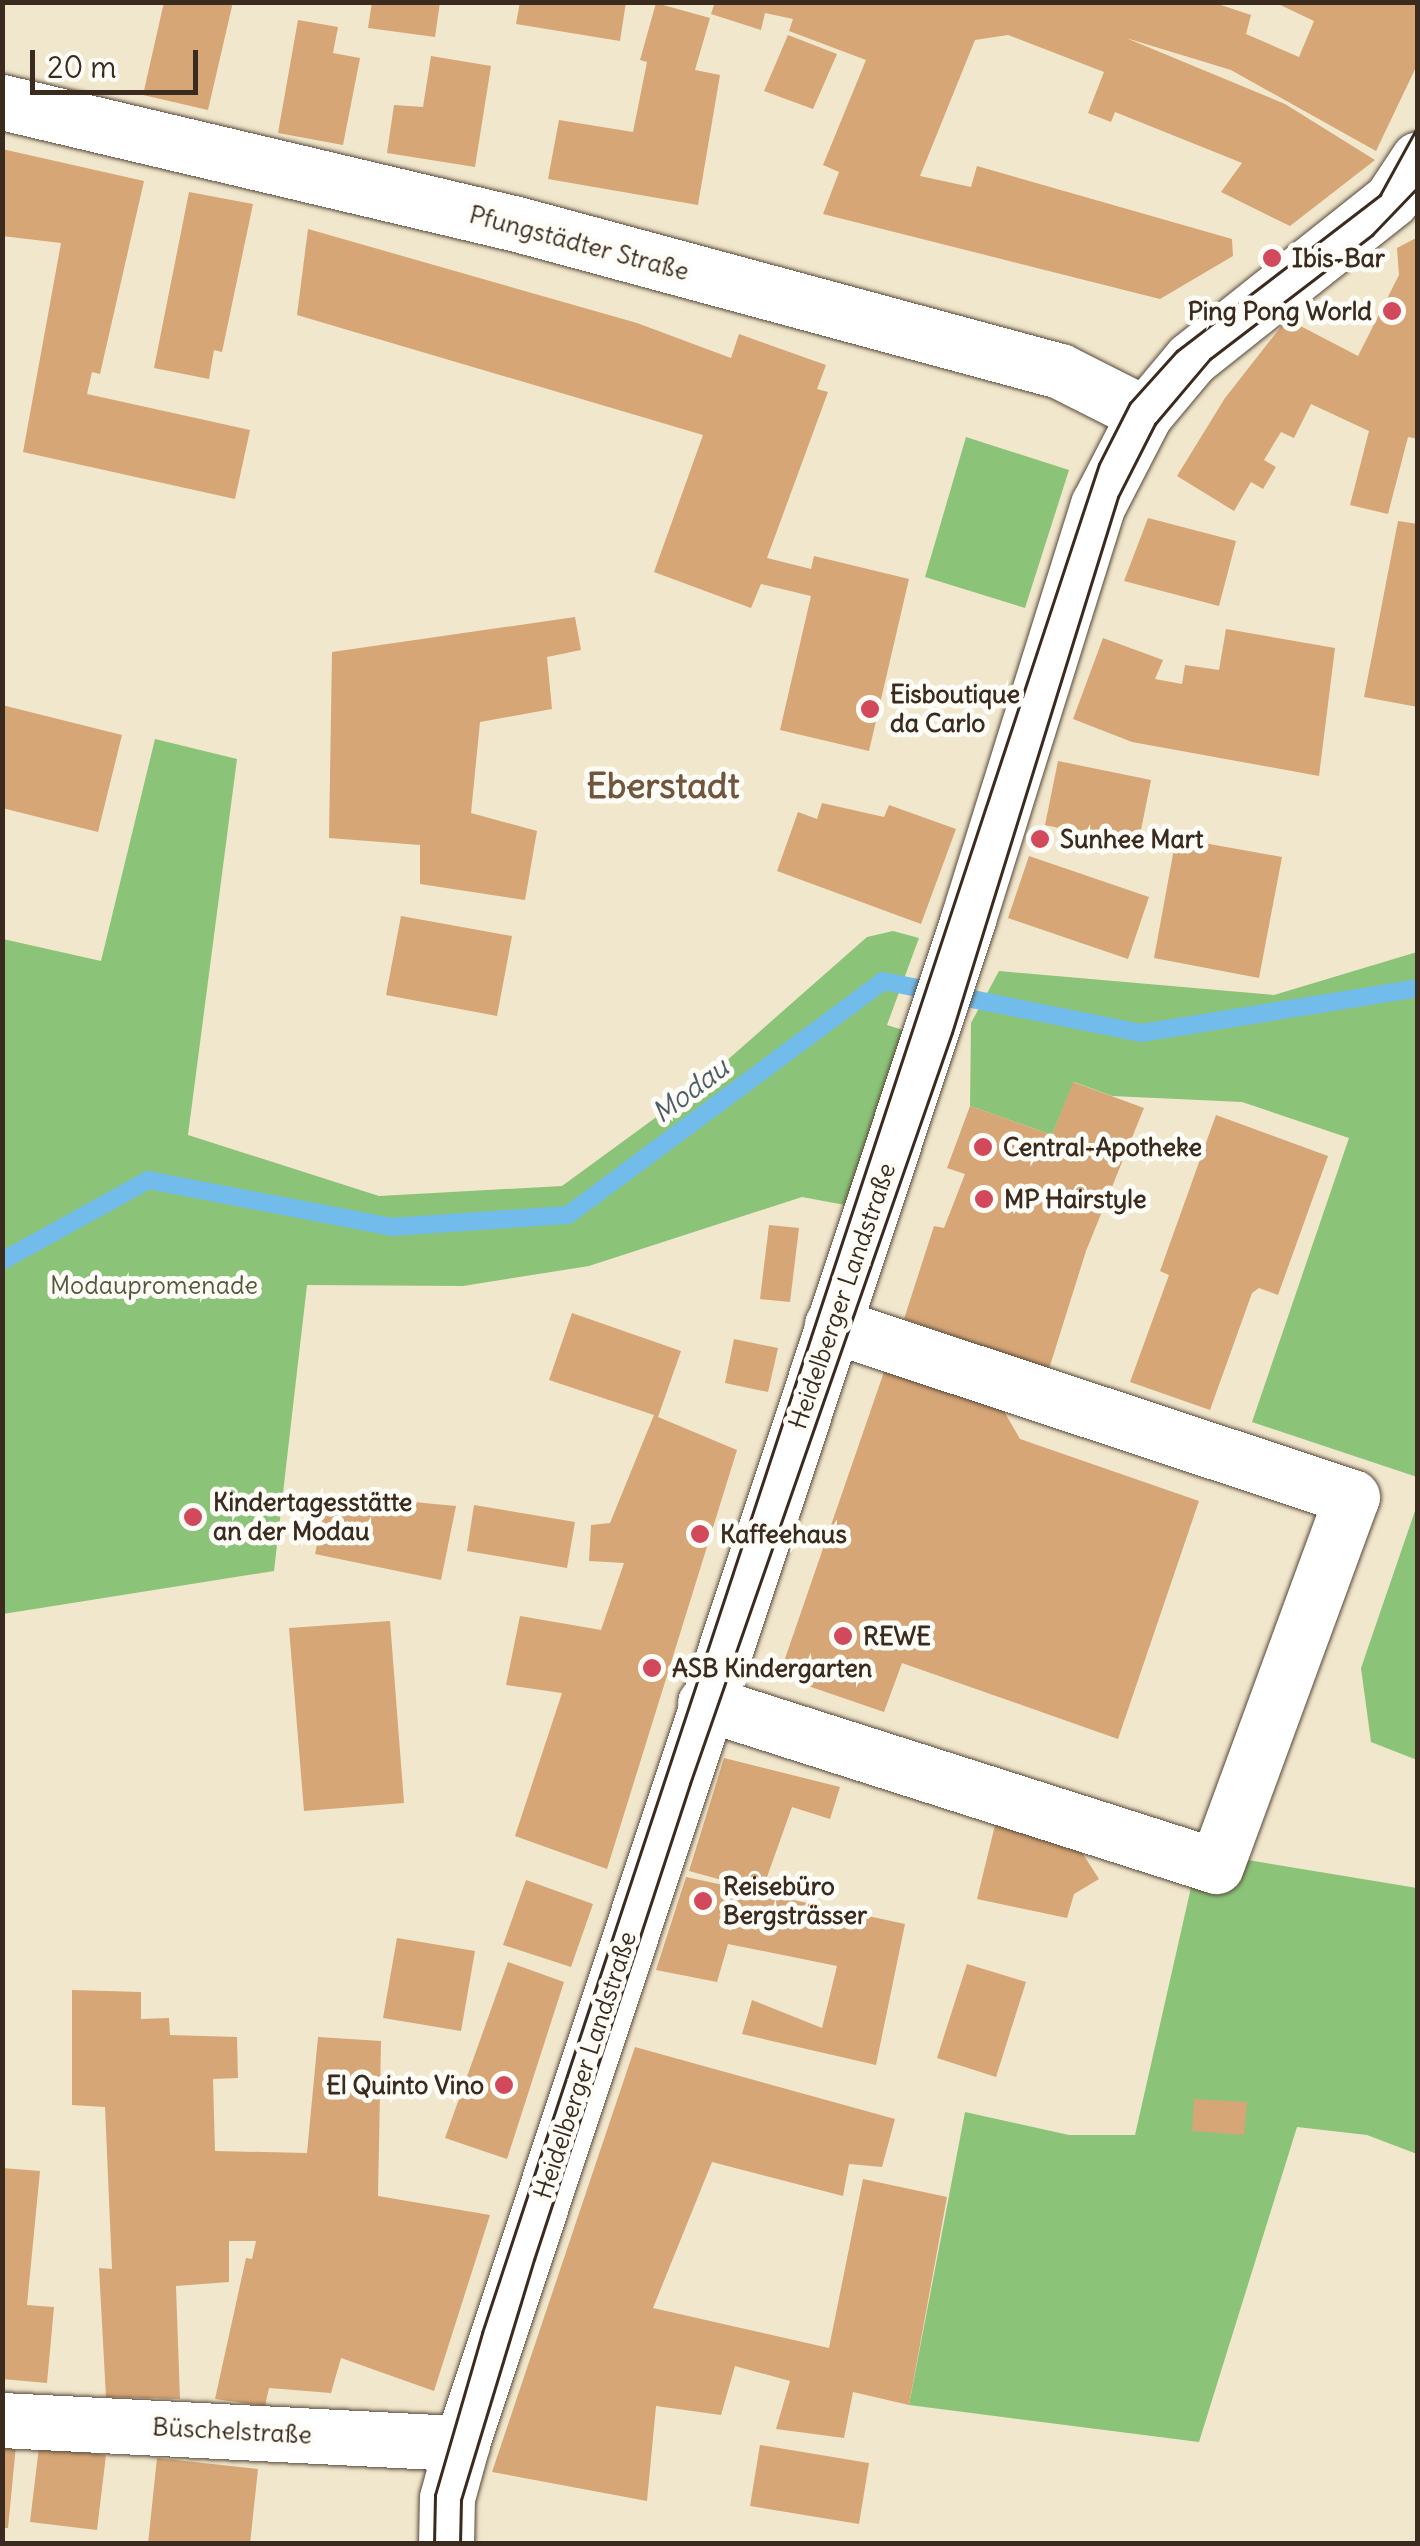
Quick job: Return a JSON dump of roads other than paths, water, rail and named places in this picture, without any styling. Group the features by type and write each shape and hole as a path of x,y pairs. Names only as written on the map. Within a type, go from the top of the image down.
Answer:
{"street":[{"name":"Pfungstädter Straße","path":"2,102 517,224 1060,372 1146,414"},
{"name":"Heidelberger Landstraße","path":"446,2544 447,2498 462,2443 961,941 1098,505 1146,414 1191,359 1391,200 1418,159"},
{"path":"705,1703 1216,1866 1352,1497 832,1325"},
{"name":"Büschelstraße","path":"2,2420 462,2443"}],"waterway":[{"name":"Modau","path":"2,1261 148,1180 391,1227 568,1215 883,981 1141,1033 1418,988"}],"tram line":[{"path":"434,2544 435,2495 482,2333 1099,464 1130,403 1177,351 1380,195 1418,126"},
{"path":"460,2544 461,2500 534,2260 690,1784 952,1033 1118,497 1155,424 1210,359 1372,235 1418,187"}],"place":[{"name":"Ibis-Bar","path":"1272,258"},
{"name":"Ping Pong World","path":"1392,311"},
{"name":"Eisboutique da Carlo","path":"870,709"},
{"name":"Sunhee Mart","path":"1040,839"},
{"name":"Central-Apotheke","path":"983,1147"},
{"name":"MP Hairstyle","path":"984,1199"},
{"name":"Kindertagesstätte an der Modau","path":"193,1517"},
{"name":"Kaffeehaus","path":"700,1534"},
{"name":"REWE","path":"843,1636"},
{"name":"ASB Kindergarten","path":"652,1668"},
{"name":"Reisebüro Bergsträsser","path":"703,1901"},
{"name":"El Quinto Vino","path":"504,2085"}],"district":[{"name":"Eberstadt","path":"663,785"}],"park label":[{"name":"Modaupromenade","path":"154,1285"}]}
